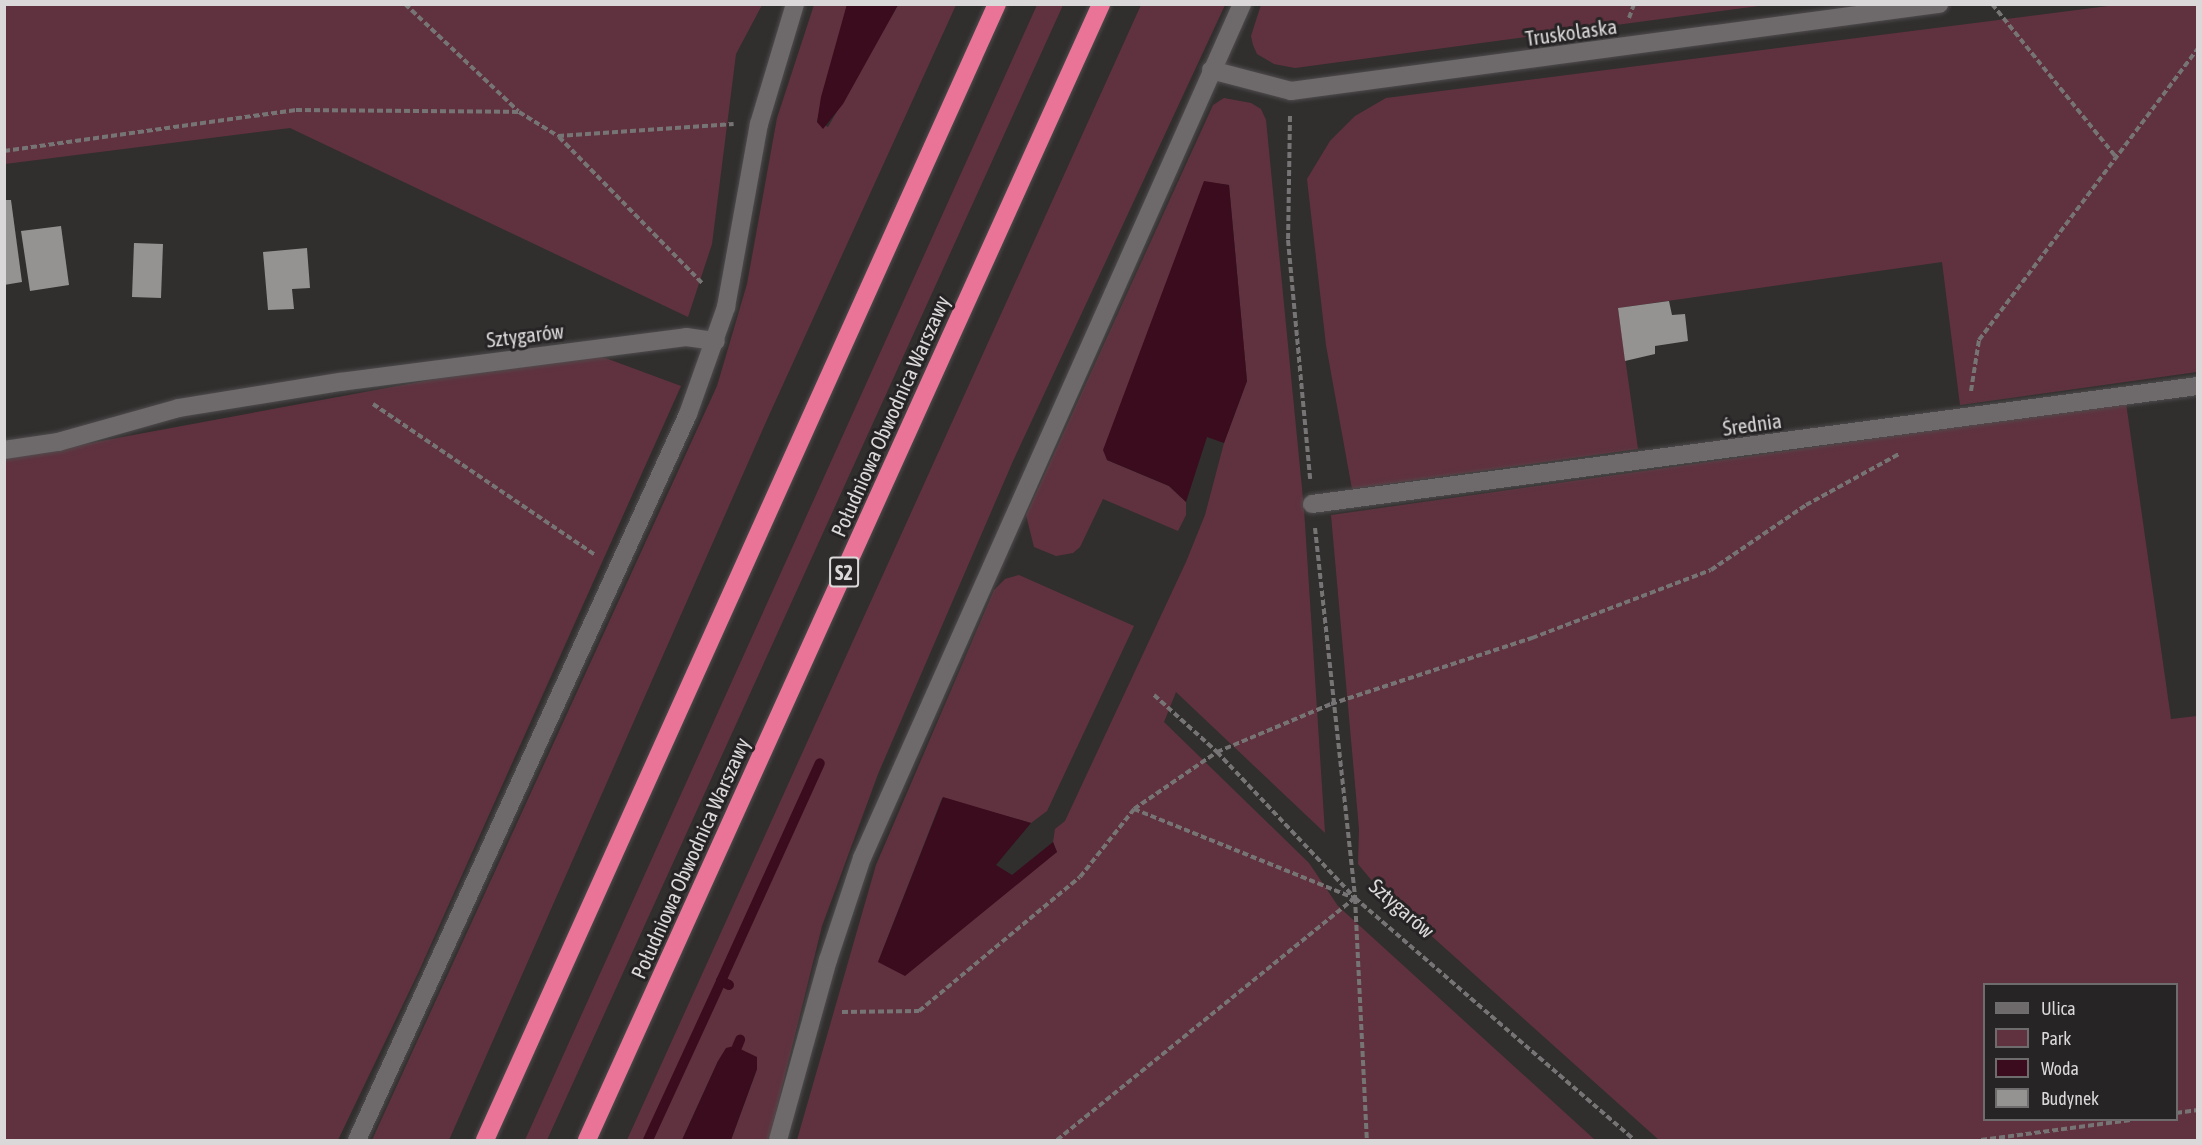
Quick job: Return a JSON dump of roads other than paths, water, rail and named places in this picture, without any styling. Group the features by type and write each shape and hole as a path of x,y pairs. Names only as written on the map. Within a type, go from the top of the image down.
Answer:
{"highway":[{"path":"485,1140 997,4"},
{"name":"Południowa Obwodnica Warszawy","path":"587,1140 1101,4"}],"street":[{"path":"357,1140 688,414 716,341 726,307 759,124 795,4"},
{"path":"778,1140 814,1012 862,858 1242,4"},
{"name":"Truskolaska","path":"1211,70 1291,91 1939,4"},
{"name":"Sztygarów","path":"4,450 58,442 179,408 340,382 686,337 716,341"},
{"name":"Średnia","path":"1312,504 2198,386"}],"water":[{"path":"847,4 898,5 843,104 823,129 817,122 821,97"},
{"path":"1204,181 1229,185 1247,381 1224,443 1207,437 1186,502 1169,486 1107,460 1103,450"},
{"path":"943,797 1031,823 996,865 1012,875 1053,842 1057,852 905,976 878,962"},
{"path":"734,1046 757,1057 757,1069 731,1140 682,1140 718,1061 726,1048"}],"waterway":[{"path":"729,985 721,981 820,763"},
{"path":"648,1140 721,981"},
{"path":"737,1047 740,1040"}]}
